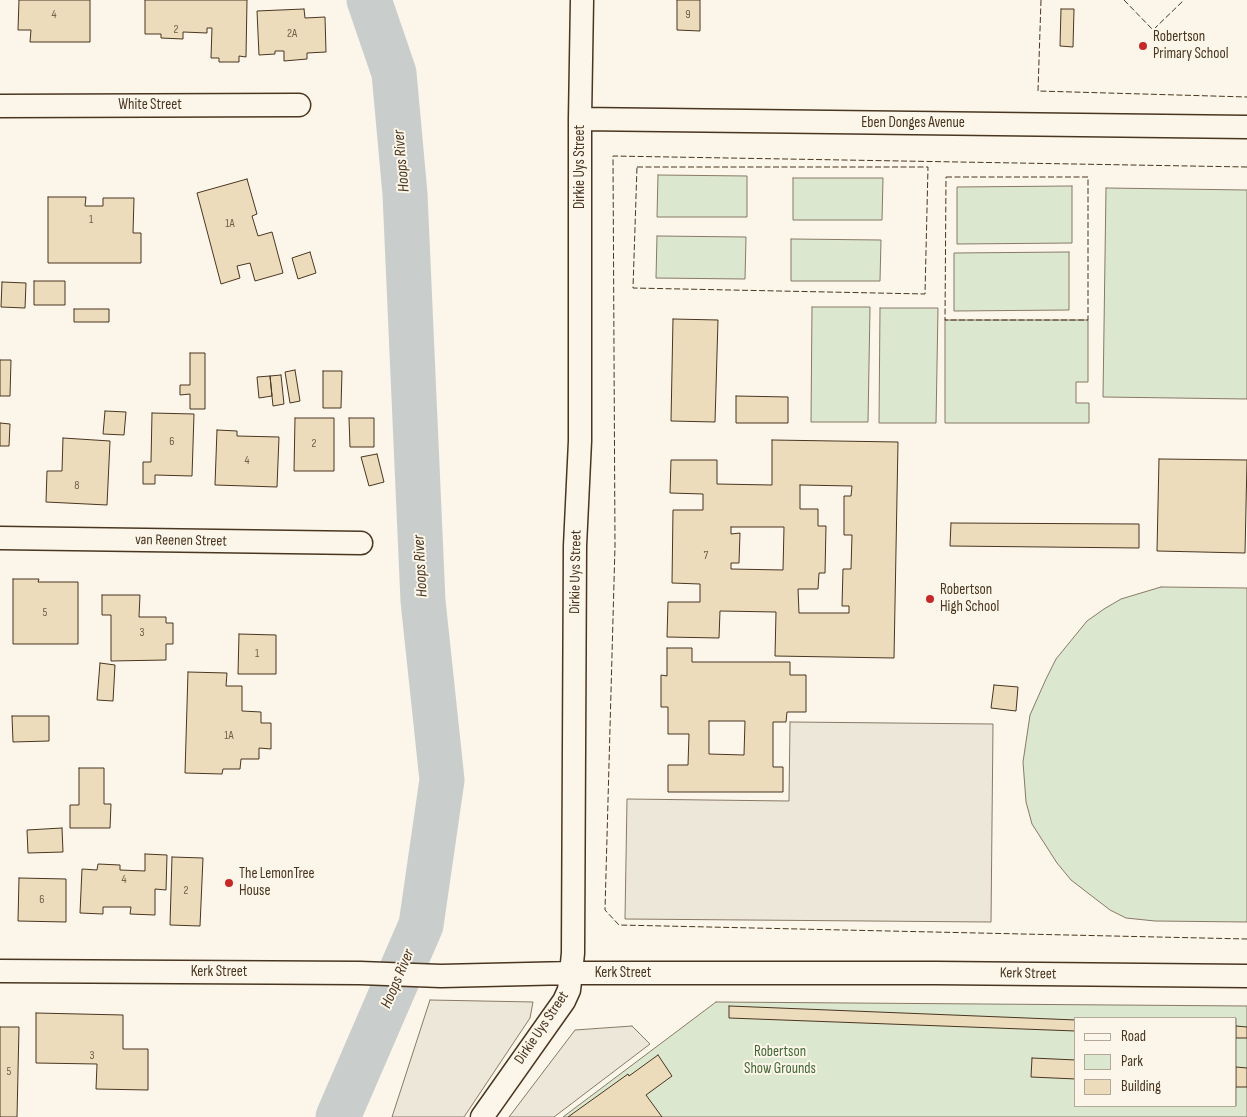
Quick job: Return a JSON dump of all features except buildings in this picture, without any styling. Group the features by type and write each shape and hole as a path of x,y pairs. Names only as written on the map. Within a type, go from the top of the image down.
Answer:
{"street":[{"name":"Dirkie Uys Street","path":"482,1117 564,1001 569,990 571,973 573,943 575,546 580,440 582,0"},
{"name":"White Street","path":"0,106 299,105"},
{"name":"Eben Donges Avenue","path":"580,119 1247,127"},
{"name":"van Reenen Street","path":"0,538 361,543"},
{"name":"Kerk Street","path":"0,971 360,973 441,976 571,973 936,973 1247,976"}],"green space":[{"path":"658,175 747,176 747,217 657,217"},
{"path":"793,178 883,178 882,220 793,220"},
{"path":"1072,186 1072,243 957,244 957,187"},
{"path":"1106,188 1247,190 1247,399 1103,397"},
{"path":"657,236 746,237 745,279 656,278"},
{"path":"791,239 881,240 880,281 791,281"},
{"path":"1069,252 1069,310 954,311 954,253"},
{"path":"812,307 870,307 868,422 811,422"},
{"path":"880,308 938,308 936,423 879,423"},
{"path":"945,320 1088,320 1088,382 1076,382 1076,403 1089,403 1089,423 945,423"},
{"path":"1161,587 1247,588 1247,922 1155,921 1126,918 1110,910 1071,880 1057,863 1032,824 1026,802 1023,762 1030,715 1056,659 1087,621 1104,609 1121,599"},
{"name":"Robertson Show Grounds","path":"716,1002 1247,1006 1247,1117 563,1117"}],"shaded area":[{"path":"790,722 993,724 991,922 625,919 627,799 789,801"},
{"path":"430,1000 533,1002 530,1018 464,1117 392,1117"},
{"path":"632,1026 650,1044 554,1117 509,1117 575,1030"}],"waterway":[{"name":"Hoops River","path":"338,1117 421,925 442,780 423,601 405,194 394,73 369,0"}],"fence":[{"path":"1041,0 1038,91 1247,97"},
{"path":"1124,0 1153,30 1184,0"},
{"path":"1247,167 613,156 615,546 605,910 619,925 1247,939"},
{"path":"637,167 928,167 925,294 633,288 637,167"},
{"path":"946,177 1088,177 1088,320 945,320 946,177"}],"place":[{"name":"Robertson Primary School","path":"1143,46"},
{"name":"Robertson High School","path":"930,599"},
{"name":"The LemonTree House","path":"229,883"}]}
